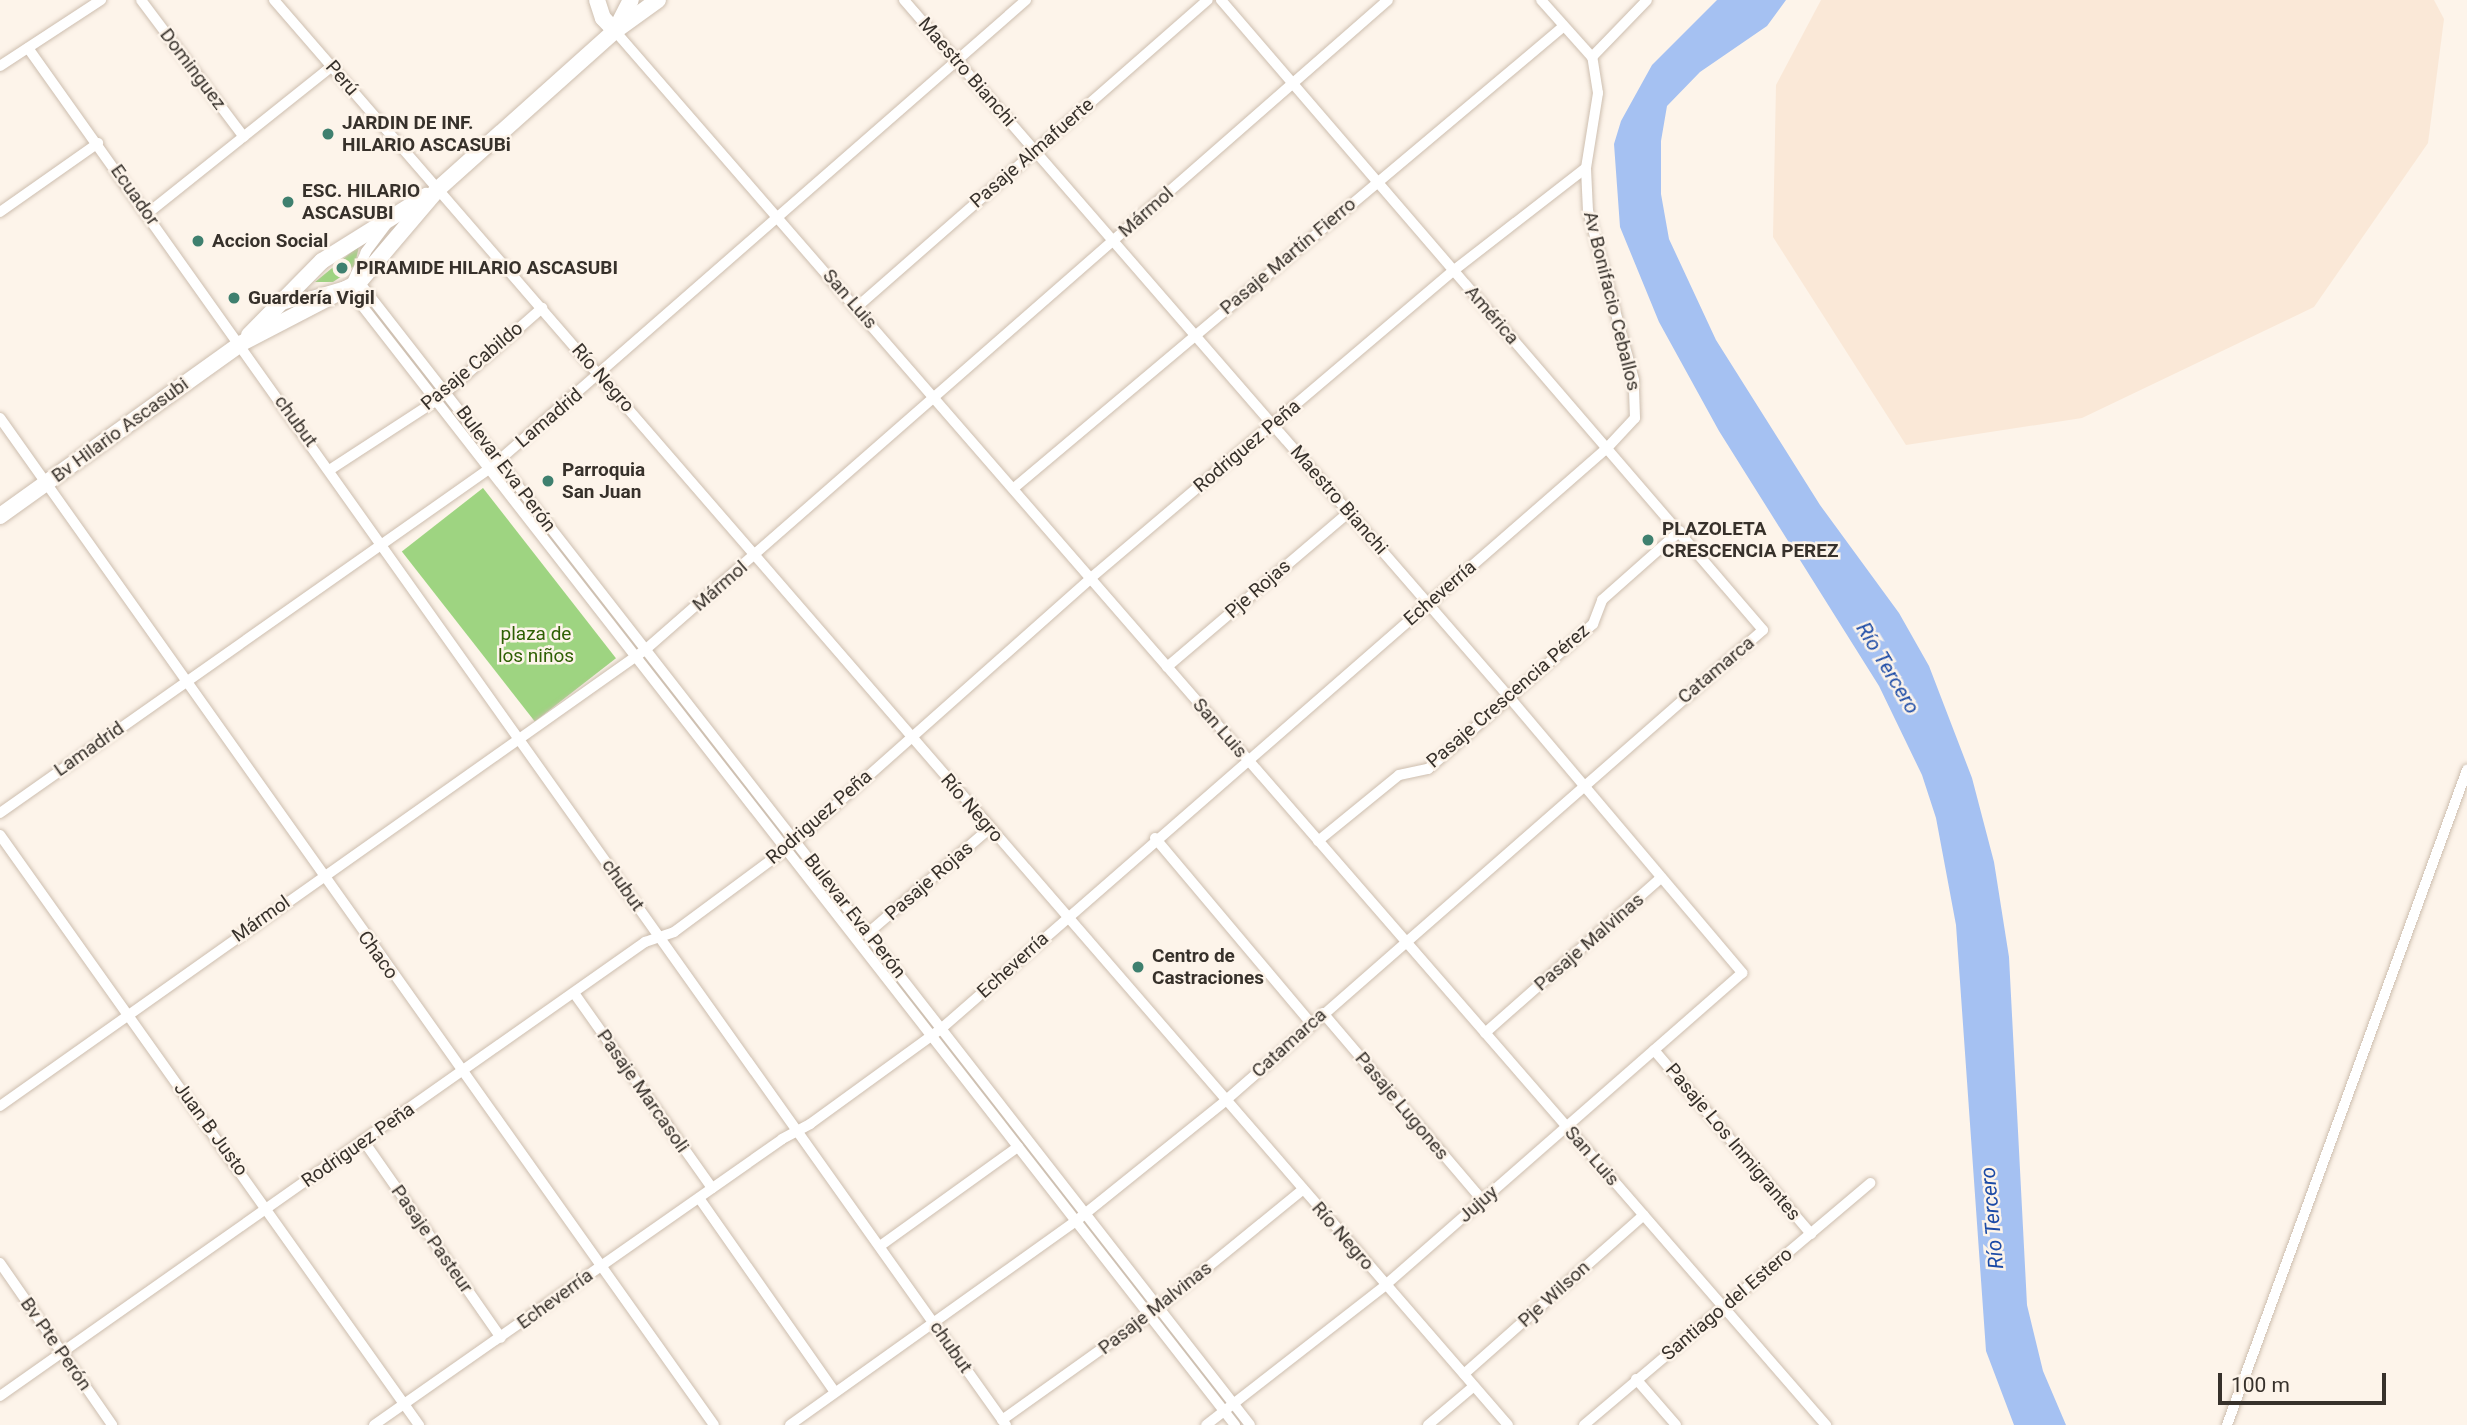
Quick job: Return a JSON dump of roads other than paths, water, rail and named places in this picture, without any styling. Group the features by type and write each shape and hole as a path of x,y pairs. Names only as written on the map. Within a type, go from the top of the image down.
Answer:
{"main road":[{"path":"597,0 603,18 615,31"},
{"path":"615,31 631,0"},
{"path":"638,16 648,0"},
{"path":"240,344 353,284 438,189 615,31 658,0"},
{"path":"240,344 322,261 438,189"},
{"name":"Bv Hilario Ascasubi","path":"0,516 240,344"}],"street":[{"path":"0,66 101,0"},
{"name":"Dominguez","path":"141,0 244,137"},
{"name":"Perú","path":"274,0 438,189"},
{"name":"Maestro Bianchi","path":"904,0 1510,698 1742,973"},
{"name":"Lamadrid","path":"0,813 489,469 1026,0"},
{"name":"Pasaje Almafuerte","path":"857,307 1208,0"},
{"name":"América","path":"1221,0 1763,630"},
{"name":"Mármol","path":"0,1106 640,653 936,399 1388,0"},
{"path":"1541,0 1592,57 1647,0"},
{"name":"Pasaje Martín Fierro","path":"1014,488 1376,181 1564,26"},
{"name":"San Luis","path":"615,31 779,216 1826,1425"},
{"name":"Ecuador","path":"28,48 240,344"},
{"name":"Av Bonifacio Ceballos","path":"1592,57 1598,93 1586,168 1588,211 1637,406 1635,418 1607,448"},
{"path":"148,213 332,66"},
{"path":"0,212 98,143"},
{"name":"Rodriguez Peña","path":"0,1396 645,942 660,938 786,849 1092,577 1453,271 1586,168"},
{"name":"Río Negro","path":"438,189 1066,918 1508,1425"},
{"path":"277,307 353,284 366,252 392,217"},
{"name":"Bulevar Eva Perón","path":"353,284 446,390 786,849 1076,1221 1154,1312 1229,1408 1250,1425"},
{"name":"Bulevar Eva Perón","path":"353,284 489,469 796,840 1085,1213 1154,1312"},
{"name":"Pasaje Cabildo","path":"331,469 437,400 542,308"},
{"name":"chubut","path":"240,344 1004,1422"},
{"name":"Chaco","path":"0,418 322,876 714,1425"},
{"name":"Echeverría","path":"374,1425 712,1188 798,1132 932,1036 1156,838 1607,448"},
{"name":"Pje Rojas","path":"1167,667 1349,512"},
{"name":"Pasaje Crescencia Pérez","path":"1318,841 1399,775 1427,769 1510,698 1593,624 1602,600 1680,531"},
{"name":"Catamarca","path":"790,1425 1076,1221 1225,1101 1582,785 1763,630"},
{"path":"2227,1425 2467,770"},
{"name":"Pasaje Rojas","path":"868,933 989,828"},
{"name":"Juan B Justo","path":"0,835 268,1208 419,1425"},
{"path":"1156,838 1311,1023"},
{"name":"Pasaje Malvinas","path":"1485,1033 1661,878"},
{"name":"Jujuy","path":"1206,1425 1386,1285 1742,973"},
{"name":"Pasaje Marcasoli","path":"574,993 712,1188"},
{"name":"Pasaje Lugones","path":"1323,1013 1482,1200"},
{"name":"Pasaje Los Inmigrantes","path":"1654,1050 1811,1234"},
{"name":"Pasaje Pasteur","path":"363,1140 501,1338"},
{"path":"880,1246 1018,1147"},
{"name":"Santiago del Estero","path":"1584,1425 1870,1183"},
{"name":"Pasaje Malvinas","path":"1004,1422 1154,1312 1302,1190"},
{"path":"699,1198 835,1392"},
{"name":"Pje Wilson","path":"1464,1374 1643,1215"},
{"name":"Bv Pte Perón","path":"0,1263 112,1425"},
{"path":"1636,1380 1676,1425"},
{"path":"1428,1425 1475,1386"},
{"name":"Bulevar Eva Perón","path":"1229,1408 1235,1425"}],"water":[{"name":"Río Tercero","path":"1717,0 1786,0 1767,26 1700,72 1667,106 1661,141 1661,194 1669,239 1716,340 1820,505 1899,613 1929,666 1972,778 1994,862 2009,957 2027,1305 2043,1371 2066,1425 2014,1425 1986,1351 1956,925 1936,818 1922,775 1879,686 1719,431 1659,322 1620,227 1614,144 1621,121 1652,65"}],"place":[{"name":"JARDIN DE INF. HILARIO ASCASUBi","path":"328,134"},
{"name":"ESC. HILARIO ASCASUBI","path":"288,202"},
{"name":"Accion Social","path":"198,241"},
{"name":"PIRAMIDE HILARIO ASCASUBI","path":"342,268"},
{"name":"Guardería Vigil","path":"234,298"},
{"name":"Parroquia San Juan","path":"548,481"},
{"name":"PLAZOLETA CRESCENCIA PEREZ","path":"1648,540"},
{"name":"Centro de Castraciones","path":"1138,967"}],"park label":[{"name":"plaza de los niños","path":"536,645"}]}
